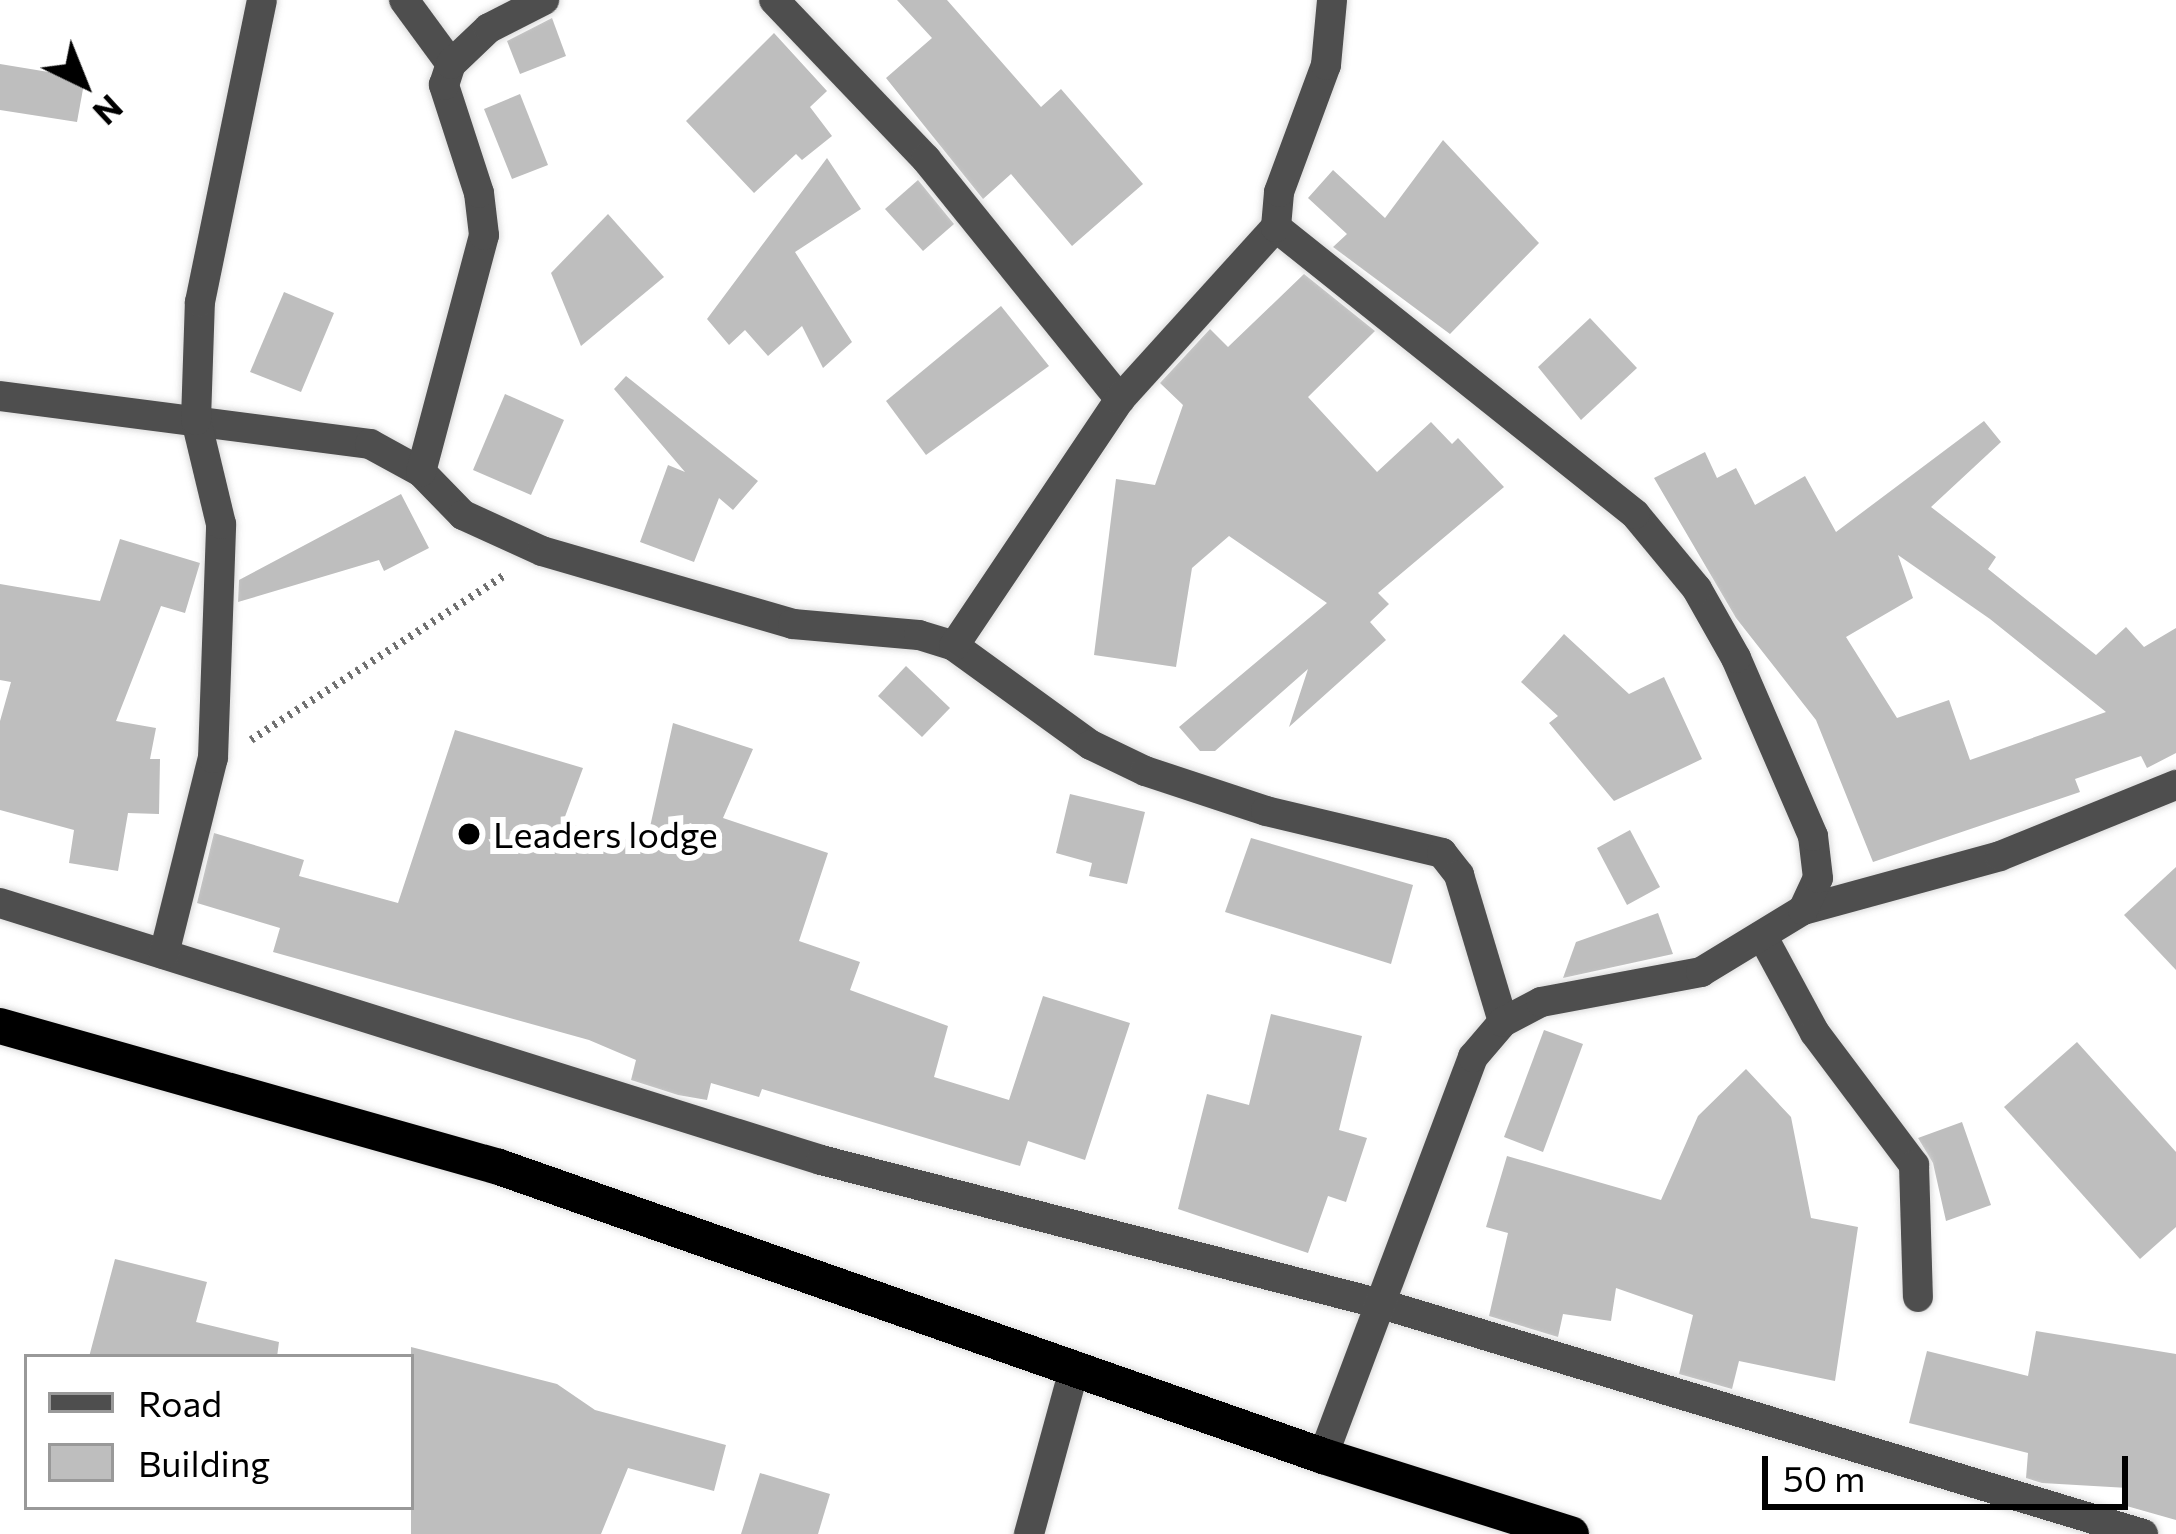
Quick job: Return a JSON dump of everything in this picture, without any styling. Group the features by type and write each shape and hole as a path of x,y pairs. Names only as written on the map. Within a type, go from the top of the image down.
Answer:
{"highway":[{"path":"0,1026 499,1167 1322,1456 1571,1534"}],"street":[{"path":"164,954 214,758 221,524 196,420 200,302 262,0"},
{"path":"404,0 451,64"},
{"path":"421,472 484,235 479,193 444,86 451,64 489,28 544,0"},
{"path":"774,0 926,159 1120,399"},
{"path":"954,646 1120,399 1276,226 1279,192 1326,65 1332,0"},
{"path":"1276,226 1635,514 1697,589 1813,836 1818,878 1803,910"},
{"path":"0,396 370,445 421,472 463,515 542,551 793,624 919,634 954,646 1090,745 1145,770 1266,811 1442,853 1460,875 1503,1022"},
{"path":"1322,1456 1385,1305 1473,1057 1503,1022 1541,1002 1701,972 1803,910 2000,856 2176,785"},
{"path":"0,903 821,1160 1385,1305 2143,1534"},
{"path":"1762,937 1815,1034 1914,1165 1918,1297"},
{"path":"1029,1534 1076,1366"}],"path":[{"path":"214,758 266,733 542,551"}],"building":[{"path":"897,0 947,0 1041,107 1061,89 1143,184 1072,246 1011,174 983,199 886,78 932,38"},
{"path":"552,18 566,56 520,74 507,41"},
{"path":"774,33 827,91 810,107 832,136 802,160 796,154 754,193 686,121"},
{"path":"0,64 85,78 77,122 0,110"},
{"path":"520,94 548,165 512,179 484,109"},
{"path":"1443,140 1539,243 1450,334 1333,247 1347,234 1308,198 1333,170 1385,218"},
{"path":"827,158 861,209 795,252 852,342 823,368 802,326 768,356 745,330 729,345 707,319"},
{"path":"918,180 954,224 923,251 885,209"},
{"path":"608,214 664,277 581,346 551,273"},
{"path":"1304,274 1375,331 1308,397 1377,472 1431,422 1452,444 1458,438 1504,487 1378,593 1389,604 1370,622 1386,640 1289,727 1308,669 1215,751 1200,751 1179,727 1327,603 1229,536 1192,568 1176,667 1094,655 1116,479 1155,485 1183,405 1160,383 1210,329 1228,347"},
{"path":"284,292 334,313 301,392 250,372"},
{"path":"1001,306 1049,366 926,455 886,401"},
{"path":"1590,318 1637,368 1581,420 1538,367"},
{"path":"626,376 758,481 733,510 719,498 694,562 640,542 668,465 685,472 614,389"},
{"path":"505,394 564,420 531,495 473,470"},
{"path":"1984,421 2001,442 1931,507 1996,557 1988,569 2096,655 2126,627 2144,647 2176,628 2176,753 2147,768 2141,756 2075,779 2080,792 1873,862 1816,720 1736,618 1654,478 1705,452 1717,478 1736,468 1755,505 1805,476 1836,532","holes":["1898,555 1990,619 2106,712 1970,760 1949,700 1897,718 1846,637 1913,598"]},
{"path":"401,494 429,548 384,571 379,560 238,602 239,580"},
{"path":"120,539 200,563 185,613 161,606 116,721 156,728 150,759 160,759 159,814 128,813 118,871 69,863 74,830 0,810 0,721 11,682 0,680 0,584 100,601"},
{"path":"1564,634 1629,694 1664,677 1702,759 1614,801 1549,723 1558,716 1521,682"},
{"path":"906,666 950,708 922,737 878,696"},
{"path":"673,723 753,749 723,818 828,853 799,941 860,962 850,990 948,1026 934,1077 1009,1100 1043,996 1130,1023 1085,1160 1028,1141 1020,1166 762,1089 759,1097 711,1083 707,1100 678,1095 631,1080 636,1060 589,1040 273,952 280,928 197,903 214,833 304,860 299,876 398,903 455,730 583,768 563,822 646,845"},
{"path":"1070,794 1145,812 1127,884 1089,876 1092,863 1056,853"},
{"path":"1630,830 1660,887 1627,905 1597,848"},
{"path":"1251,838 1413,885 1391,964 1225,912"},
{"path":"2176,867 2176,970 2124,915"},
{"path":"1658,913 1673,954 1563,978 1576,942"},
{"path":"1271,1014 1362,1036 1339,1130 1367,1138 1346,1202 1328,1196 1308,1253 1178,1209 1207,1094 1249,1105"},
{"path":"1544,1030 1583,1044 1543,1152 1504,1137"},
{"path":"2077,1042 2176,1152 2176,1227 2140,1259 2004,1107"},
{"path":"1746,1069 1791,1117 1811,1218 1858,1227 1835,1381 1739,1361 1732,1389 1679,1374 1693,1315 1616,1288 1611,1321 1563,1314 1558,1337 1489,1316 1508,1233 1486,1227 1507,1156 1661,1200 1698,1116"},
{"path":"1962,1122 1991,1205 1946,1221 1933,1163 1918,1138"},
{"path":"115,1259 207,1282 196,1322 279,1342 277,1354 90,1354"},
{"path":"2036,1331 2176,1354 2176,1520 2123,1505 2128,1488 2042,1483 2026,1478 2028,1453 1909,1423 1927,1351 2028,1376"},
{"path":"411,1347 557,1384 595,1410 726,1445 714,1491 628,1468 601,1534 411,1534"},
{"path":"760,1473 830,1494 818,1534 741,1534"}],"place":[{"name":"Leaders lodge","path":"469,834"}]}
